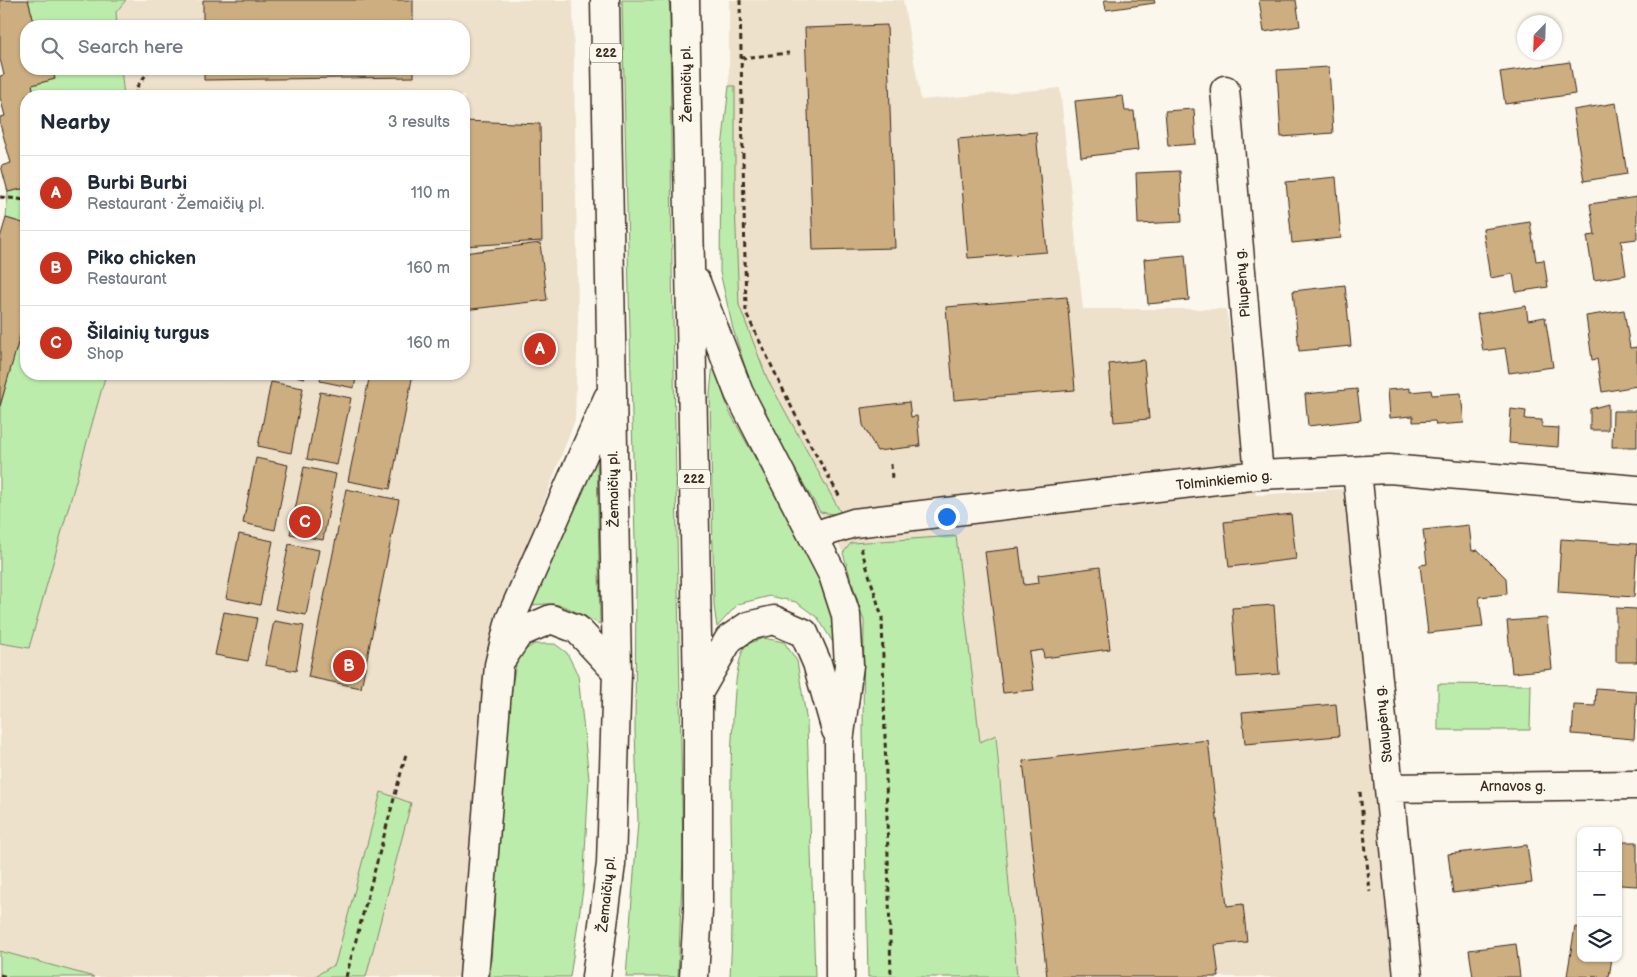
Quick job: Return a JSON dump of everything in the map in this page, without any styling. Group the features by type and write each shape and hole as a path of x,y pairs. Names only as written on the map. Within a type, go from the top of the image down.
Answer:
{"main road":[{"name":"Žemaičių pl.","path":"596,977 610,864 617,672 605,0"},
{"name":"Žemaičių pl.","path":"685,0 698,693 698,911 694,977"},
{"name":"Pilupėnų g.","path":"1225,90 1259,475"},
{"path":"689,264 738,393 833,575 846,616 849,665 839,742 840,977"},
{"path":"474,977 498,665 510,620 612,389"},
{"name":"Tolminkiemio g.","path":"813,536 854,523 1259,475 1389,469 1637,490"},
{"name":"Stalupėnų g.","path":"1357,471 1408,977"},
{"path":"498,665 519,633 551,619 577,629 617,672"},
{"path":"698,693 730,639 748,626 774,620 804,633 817,663 839,742"},
{"name":"Arnavos g.","path":"1389,788 1637,785"}],"path":[{"path":"741,58 789,53"},
{"path":"136,90 146,75"},
{"path":"0,197 20,199"},
{"path":"892,464 892,479"},
{"path":"346,977 406,754"},
{"path":"1360,792 1371,899"},
{"path":"0,975 8,977"}],"shaded area":[{"path":"126,0 573,0 578,317 575,420 492,639 459,977 0,977 0,643 29,648 104,380 470,380 470,90 123,90 122,75 470,75 470,20 117,20 116,12"},
{"path":"729,0 903,0 921,100 1060,88 1083,309 1226,309 1256,495 1343,489 1395,977 1017,977 997,735 980,742 956,536 851,543 843,553 757,404 733,329 720,272 721,157 729,86"}],"green space":[{"path":"28,0 126,0 116,12 117,20 33,20"},
{"path":"622,0 669,0 670,16 672,265 683,855 678,977 626,977 638,822 635,730 636,581"},
{"path":"54,75 122,75 123,90 33,90 32,85 55,79"},
{"path":"729,86 735,86 735,205 739,305 767,378 842,515 820,512 757,404 733,329 720,272 721,157"},
{"path":"20,189 20,222 6,218 8,192"},
{"path":"20,336 20,380 104,380 29,648 0,643 0,406"},
{"path":"713,363 729,411 815,566 839,634 837,649 818,618 796,602 770,596 738,604 717,627 714,606 710,394"},
{"path":"597,453 600,624 558,605 539,604 526,606"},
{"path":"956,536 980,742 996,735 1017,977 868,977 863,731 864,621 843,553 851,543"},
{"path":"763,638 784,642 797,661 807,723 815,977 730,977 732,945 731,751 735,691 737,672 745,645"},
{"path":"534,644 555,644 567,653 578,675 589,779 583,889 570,977 490,977 508,704 518,655"},
{"path":"1438,684 1531,685 1530,730 1438,730"},
{"path":"381,792 411,803 366,977 314,977 335,964"},
{"path":"0,951 94,977 0,977"}],"building":[{"path":"0,0 28,0 33,20 20,20 20,75 54,75 55,79 32,85 33,90 20,90 20,189 8,192 1,166 11,163 0,124 0,117 5,116 0,97 0,76 4,75 0,59"},
{"path":"203,0 413,0 413,20 203,20"},
{"path":"1104,0 1154,0 1155,3 1106,10"},
{"path":"1259,0 1296,0 1300,26 1264,32"},
{"path":"887,25 895,248 813,250 805,28"},
{"path":"1570,62 1575,94 1505,104 1500,72"},
{"path":"1329,67 1333,133 1281,137 1277,70"},
{"path":"204,75 414,75 414,77 204,80"},
{"path":"1123,96 1125,111 1134,111 1138,150 1081,157 1075,101"},
{"path":"1616,103 1627,174 1584,181 1573,110"},
{"path":"1194,109 1196,144 1168,146 1165,111"},
{"path":"470,121 540,124 542,241 470,246"},
{"path":"1036,132 1047,252 968,258 958,139"},
{"path":"1180,171 1182,222 1138,224 1136,173"},
{"path":"1336,177 1341,238 1292,243 1286,182"},
{"path":"1637,197 1637,239 1621,241 1626,275 1594,280 1587,236 1595,235 1590,204"},
{"path":"6,218 20,222 20,336 0,406 0,238"},
{"path":"1530,222 1536,261 1544,260 1548,287 1516,292 1513,274 1490,278 1483,229"},
{"path":"540,243 547,300 470,309 470,252"},
{"path":"1185,255 1189,300 1148,304 1144,259"},
{"path":"1345,285 1351,346 1299,351 1293,291"},
{"path":"1067,297 1075,390 954,400 946,307"},
{"path":"1526,306 1528,320 1545,317 1553,367 1509,373 1505,348 1483,351 1477,314"},
{"path":"1624,310 1630,348 1637,347 1637,386 1602,392 1597,359 1592,360 1586,316"},
{"path":"1144,360 1149,419 1114,422 1109,364"},
{"path":"320,380 356,380 354,388"},
{"path":"369,380 412,380 390,489 348,481"},
{"path":"271,382 303,388 291,453 258,446"},
{"path":"1410,388 1410,392 1431,390 1432,395 1461,393 1464,423 1436,425 1435,421 1413,422 1413,416 1389,418 1387,390"},
{"path":"1357,389 1361,420 1308,426 1305,394"},
{"path":"320,392 351,398 337,465 307,459"},
{"path":"909,402 911,417 917,416 920,446 877,451 863,425 861,408"},
{"path":"1608,404 1608,430 1590,430 1590,409"},
{"path":"1511,409 1526,411 1525,419 1542,420 1542,427 1559,428 1558,447 1509,443"},
{"path":"1613,411 1637,411 1637,447 1612,447"},
{"path":"256,458 288,465 275,530 243,523"},
{"path":"304,467 336,474 323,540 290,534"},
{"path":"346,489 399,500 361,688 308,677"},
{"path":"1291,514 1296,559 1229,567 1224,522"},
{"path":"1469,525 1472,551 1478,550 1506,578 1507,594 1479,597 1483,627 1428,633 1420,565 1427,564 1423,530"},
{"path":"239,534 273,541 260,605 226,598"},
{"path":"1561,539 1637,544 1634,597 1558,592"},
{"path":"289,544 319,550 306,615 275,609"},
{"path":"1019,548 1024,585 1039,583 1038,575 1100,567 1110,649 1044,658 1043,650 1029,652 1034,690 1003,693 985,552"},
{"path":"1274,605 1279,674 1237,677 1232,608"},
{"path":"1616,608 1637,609 1637,662 1616,662"},
{"path":"224,612 257,618 248,661 215,655"},
{"path":"1547,618 1552,669 1512,673 1507,621"},
{"path":"274,621 304,626 296,671 265,665"},
{"path":"1596,688 1637,691 1634,739 1572,734 1574,705 1595,706"},
{"path":"1336,704 1339,736 1245,744 1242,712"},
{"path":"1208,740 1227,906 1243,904 1247,942 1215,945 1219,977 1047,977 1023,761"},
{"path":"1622,842 1637,842 1637,886 1622,885"},
{"path":"1527,845 1532,883 1453,893 1448,854"},
{"path":"1575,927 1577,927 1577,962 1611,962 1609,977 1567,976"},
{"path":"1516,944 1520,977 1473,977 1469,950"}],"place":[{"name":"Burbi Burbi","path":"540,349"},
{"name":"Šilainių turgus","path":"305,522"},
{"name":"Piko chicken","path":"349,666"}]}
